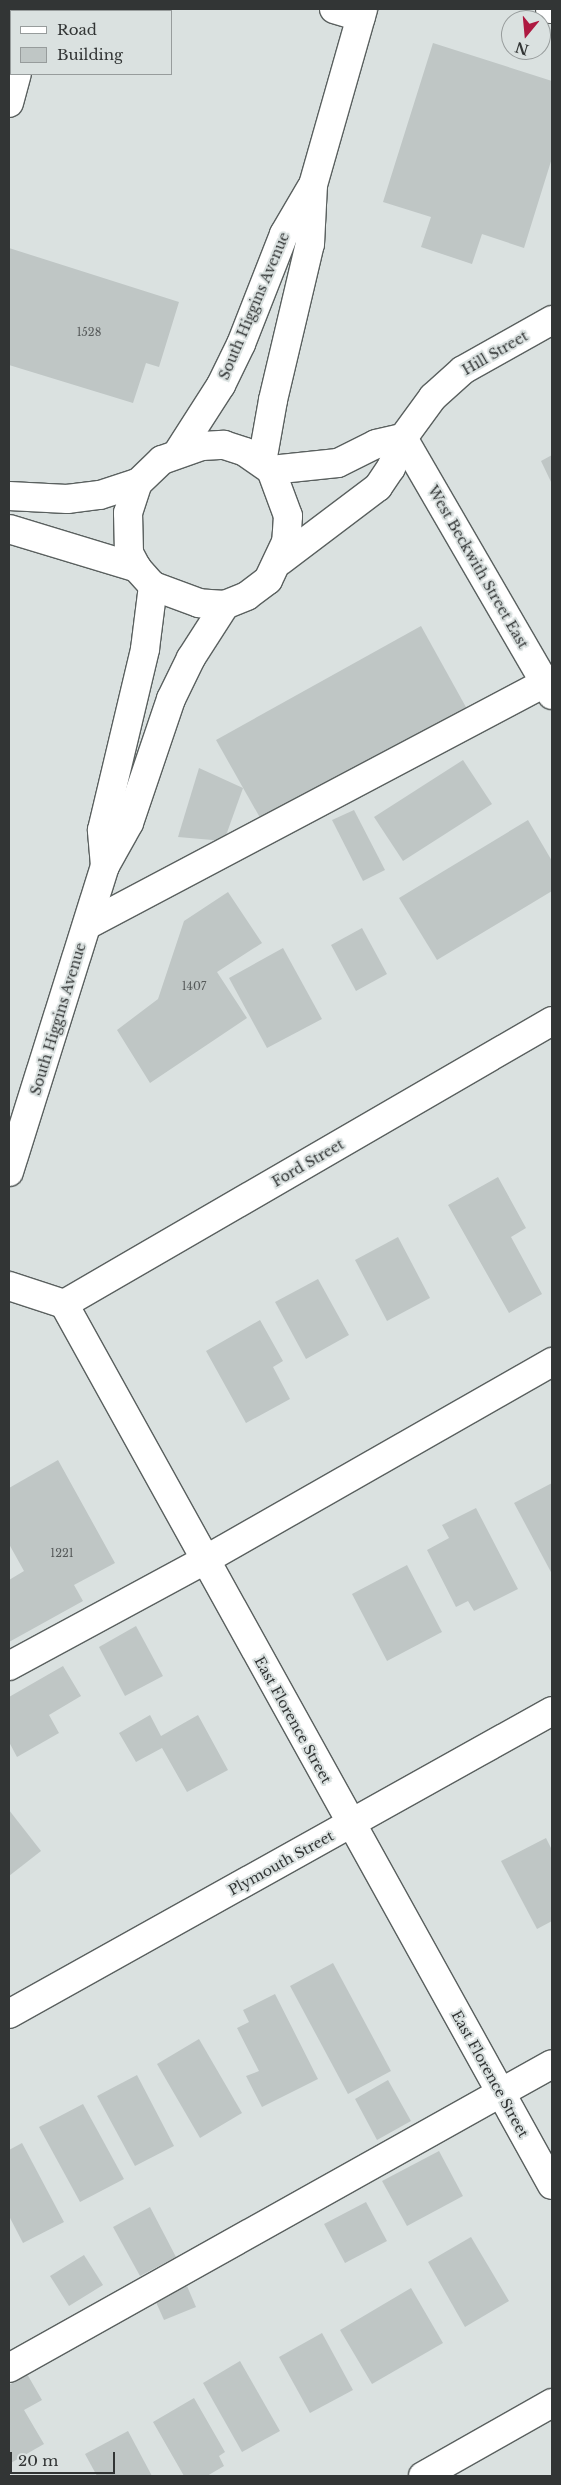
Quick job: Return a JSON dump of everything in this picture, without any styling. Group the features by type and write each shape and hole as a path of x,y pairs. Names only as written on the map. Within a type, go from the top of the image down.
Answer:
{"street":[{"path":"334,9 362,13"},
{"name":"South Higgins Avenue","path":"266,466 271,416 310,244 313,185 362,13"},
{"path":"9,102 17,75"},
{"name":"South Higgins Avenue","path":"178,452 221,385 242,344 284,234 313,185"},
{"name":"Hill Street","path":"280,561 378,487 391,468 403,438 433,397 463,370 552,320"},
{"path":"271,416 285,450 297,460 317,466"},
{"path":"9,496 67,499 100,495 138,483 162,460 178,452 202,446 224,445 266,466 317,466 338,463 376,444 403,438"},
{"name":"West Beckwith Street East","path":"403,438 550,686"},
{"path":"9,529 145,577 174,596 225,605 247,596 268,580 280,561 286,542 288,516 266,466"},
{"path":"138,483 128,512 129,553 145,577"},
{"name":"South Higgins Avenue","path":"105,866 102,830 145,649 145,577"},
{"name":"South Higgins Avenue","path":"9,1172 17,1119 87,925 105,866 129,823 171,699 191,658 225,605"},
{"path":"87,925 550,686"},
{"name":"Ford Street","path":"64,1304 552,1022"},
{"path":"9,1286 64,1304"},
{"name":"East Florence Street","path":"64,1304 552,2185"},
{"path":"9,1666 205,1560 552,1362"},
{"name":"Plymouth Street","path":"9,2014 351,1825 552,1711"},
{"path":"9,2368 552,2064"},
{"path":"423,2476 552,2403"}],"building":[{"path":"433,43 552,81 552,158 524,248 482,234 472,264 421,247 431,217 383,202"},
{"path":"9,248 179,302 159,367 146,363 133,403 9,365"},
{"path":"552,455 552,484 541,461"},
{"path":"421,626 467,709 263,823 216,740"},
{"path":"463,760 492,804 403,861 374,817"},
{"path":"199,768 243,788 224,841 178,837"},
{"path":"354,810 385,870 363,881 332,820"},
{"path":"528,820 552,861 552,891 437,960 399,898"},
{"path":"228,892 262,943 217,972 247,1018 150,1083 117,1030 158,999 184,921"},
{"path":"362,928 387,974 356,991 331,945"},
{"path":"283,948 322,1019 267,1048 229,978"},
{"path":"498,1177 526,1228 511,1237 542,1294 509,1313 448,1205"},
{"path":"398,1237 430,1298 387,1321 355,1260"},
{"path":"318,1279 349,1335 306,1359 275,1302"},
{"path":"260,1320 283,1361 273,1367 290,1399 246,1423 206,1351"},
{"path":"58,1460 115,1563 74,1585 83,1601 9,1642 9,1580 24,1571 9,1544 9,1488"},
{"path":"552,1483 552,1574 514,1503"},
{"path":"476,1508 518,1589 474,1611 468,1601 456,1607 427,1550 449,1538 442,1525"},
{"path":"407,1565 442,1632 387,1661 352,1594"},
{"path":"136,1626 163,1676 125,1696 99,1647"},
{"path":"63,1666 81,1696 49,1715 59,1733 17,1757 9,1742 9,1697"},
{"path":"150,1715 161,1736 198,1715 228,1770 187,1792 162,1748 136,1762 119,1733"},
{"path":"9,1810 41,1851 9,1876"},
{"path":"546,1838 552,1850 552,1921 537,1929 501,1861"},
{"path":"333,1963 391,2071 348,2094 290,1986"},
{"path":"275,1994 318,2079 262,2107 246,2076 259,2071 237,2028 249,2022 243,2010"},
{"path":"199,2039 242,2113 200,2138 157,2064"},
{"path":"137,2075 174,2146 135,2166 97,2096"},
{"path":"388,2080 411,2121 377,2140 355,2099"},
{"path":"83,2104 124,2179 80,2202 39,2127"},
{"path":"22,2143 64,2222 23,2243 9,2216 9,2150"},
{"path":"439,2151 463,2196 407,2226 382,2181"},
{"path":"366,2202 387,2241 345,2263 324,2224"},
{"path":"150,2207 176,2257 140,2276 113,2227"},
{"path":"471,2237 509,2301 465,2327 428,2262"},
{"path":"84,2255 103,2285 69,2306 50,2276"},
{"path":"187,2286 196,2307 164,2320 155,2300"},
{"path":"411,2288 443,2343 372,2384 340,2330"},
{"path":"322,2333 353,2390 310,2413 279,2357"},
{"path":"240,2361 280,2431 242,2452 203,2383"},
{"path":"27,2374 42,2400 24,2410 44,2444 9,2464 9,2385"},
{"path":"194,2398 225,2452 219,2456 224,2466 207,2476 184,2476 153,2422"},
{"path":"128,2431 152,2476 97,2476 85,2454"}]}
